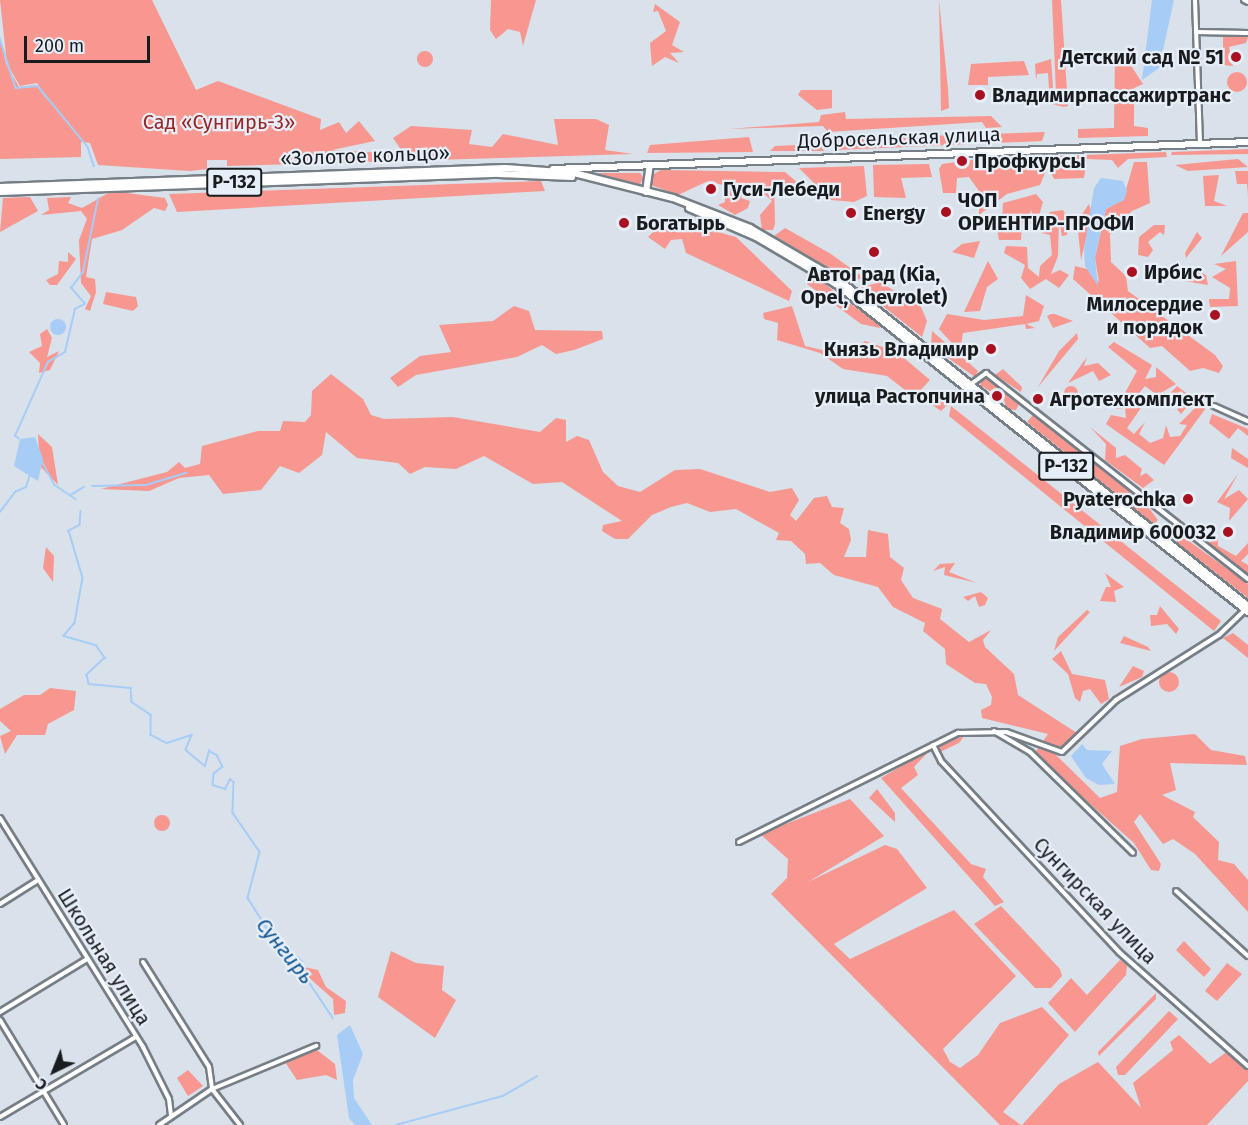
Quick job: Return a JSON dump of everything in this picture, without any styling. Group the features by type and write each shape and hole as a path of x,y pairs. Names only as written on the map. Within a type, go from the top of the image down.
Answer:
{"main road":[{"name":"Добросельская улица","path":"551,169 1248,142"},
{"path":"646,192 650,165"},
{"path":"600,180 601,167"},
{"name":"Р-132","path":"551,169 646,192 717,214 802,256 971,384 1247,609"},
{"name":"«Золотое кольцо»","path":"0,187 551,169"},
{"name":"«Золотое кольцо»","path":"0,192 468,175 600,180"},
{"name":"Р-132","path":"646,192 737,227 836,284 1247,609"}],"street":[{"path":"1195,0 1200,143"},
{"path":"1196,32 1248,33"},
{"path":"971,384 986,373 1248,579"},
{"path":"1214,406 1248,421"},
{"path":"739,842 958,733 994,731 1062,752 1116,700 1220,635 1247,609"},
{"path":"994,731 1030,752 1133,853"},
{"name":"Сунгирская улица","path":"933,745 941,760 1119,952 1248,1066"},
{"name":"Школьная улица","path":"0,818 136,1036 170,1099 171,1116"},
{"path":"0,904 38,880"},
{"path":"1176,891 1248,956"},
{"path":"0,1012 87,959"},
{"path":"143,962 209,1067 212,1089 240,1125"},
{"path":"0,1020 64,1125"},
{"path":"0,1117 136,1036"},
{"path":"159,1125 212,1089 315,1046"}],"green space":[{"name":"Сад «Сунгирь-3»","path":"0,0 152,0 196,90 218,81 321,119 320,130 339,122 346,133 359,121 375,141 332,150 404,154 393,138 411,126 472,130 469,144 492,147 503,134 558,145 554,119 596,119 609,125 605,150 633,154 227,166 227,160 207,160 207,169 190,171 98,165 90,143 81,142 81,157 0,159 0,38 6,64 19,87 36,85 48,101 37,83 20,86 7,64"},
{"path":"491,0 536,0 523,46 520,32 508,29 496,39 490,30"},
{"path":"939,0 949,108 941,111"},
{"path":"1047,0 1053,88 1049,89 1048,73 1037,74 1036,80 1035,64 1051,59"},
{"path":"1052,0 1061,0 1068,106 1064,107 1039,101 1039,95 1056,93"},
{"path":"655,4 680,22 672,45 684,52 670,53 679,63 665,57 652,66 650,43 666,31 658,11 653,12"},
{"path":"1223,37 1248,37 1246,43 1229,47 1233,66 1223,65"},
{"path":"425,51 431,53 433,59 431,65 425,67 419,65 417,59 419,53"},
{"path":"1124,55 1143,84 1134,88 1134,126 1148,128 1148,136 1078,138 1078,129 1114,128 1115,57"},
{"path":"1024,61 1029,75 988,77 988,85 968,85 971,64"},
{"path":"1237,72 1244,75 1247,82 1244,89 1237,92 1230,89 1227,82 1230,75"},
{"path":"801,90 832,90 832,108 817,110 798,95"},
{"path":"845,112 846,119 991,116 1002,127 986,128 982,122 828,132 823,126 728,129 819,122 821,115"},
{"path":"1045,132 1042,141 837,150 832,144 835,139"},
{"path":"749,137 753,152 647,153 650,145"},
{"path":"819,144 824,151 770,151 775,146"},
{"path":"1248,149 1248,154 1171,155 1172,152"},
{"path":"1166,152 1167,157 1128,159 1118,168 1112,160 1087,159 1084,178 1054,179 1048,166 1040,185 1007,194 979,215 979,191 969,177 957,178 956,193 943,193 939,169 942,164 979,159"},
{"path":"1238,159 1248,167 1188,171 1175,165"},
{"path":"1134,162 1147,162 1150,203 1132,211 1110,234 1111,262 1126,276 1128,291 1215,355 1223,366 1219,373 1203,368 1190,371 1162,346 1150,348 1073,279 1075,266 1087,269 1099,282 1095,258 1106,209 1123,200"},
{"path":"929,164 932,177 901,178 906,198 874,197 873,165"},
{"path":"864,166 867,196 854,202 831,200 799,168"},
{"path":"661,170 785,172 798,183 774,184 775,224 773,230 762,230 760,215 772,201 763,193 766,184 744,185 741,198 750,201 748,208 735,215 718,205 725,202 725,185 706,182 678,195 651,185 652,175"},
{"path":"1235,171 1248,171 1248,196 1247,184 1237,184"},
{"path":"597,173 640,173 643,177 640,185"},
{"path":"1219,175 1214,201 1227,206 1205,206 1203,176"},
{"path":"541,181 545,191 177,212 169,194"},
{"path":"112,191 165,198 168,205 165,211 154,208 122,230 92,239 86,277 95,279 96,292 90,311 85,309 91,296 81,283 79,240 87,219 81,211 41,215 49,210 47,198 71,197 68,203 82,208"},
{"path":"1036,194 1043,202 1037,222 1030,224 1032,210 1022,224 1021,240 999,240 996,225 1002,221 1003,203"},
{"path":"30,197 38,211 0,232 3,198"},
{"path":"1089,204 1092,213 1081,260 1077,221"},
{"path":"1063,210 1069,221 1067,235 1062,236 1059,221 1058,256 1051,274 1060,270 1069,275 1059,288 1046,279 1030,289 1021,278 1025,265 1004,253 1006,246 1027,247 1028,268 1039,277 1040,266 1052,255 1050,235 1042,233 1045,221 1050,212"},
{"path":"1243,213 1248,213 1248,232 1221,256"},
{"path":"668,218 736,237 792,291 789,301 686,253 682,239 671,240 665,249 648,237"},
{"path":"1154,225 1165,225 1164,235 1160,232 1148,242 1153,250 1148,257 1138,255 1139,237"},
{"path":"785,228 831,254 864,278 851,281 774,236"},
{"path":"1197,232 1202,238 1186,258 1185,253"},
{"path":"980,241 974,258 952,252 962,244"},
{"path":"68,252 76,259 57,285 50,285 46,280 58,274 59,261 68,262"},
{"path":"988,261 998,279 987,287 980,311 964,312"},
{"path":"1236,261 1238,306 1210,307 1209,299 1229,299 1230,288 1212,277 1226,269 1214,264"},
{"path":"1188,267 1206,275 1208,285 1184,281 1182,270"},
{"path":"813,275 880,328 861,324 807,284"},
{"path":"880,282 921,307 927,321 922,337 860,288"},
{"path":"106,292 136,297 138,306 133,311 103,304"},
{"path":"1026,295 1044,306 1039,321 1026,324 1035,328 1026,329 1025,324 963,333 960,352 939,329 947,314 984,320 1023,316"},
{"path":"514,306 529,311 535,330 602,331 603,339 556,354 542,345 517,357 416,375 398,387 390,378 420,356 451,352 439,325 493,321"},
{"path":"792,306 805,346 844,355 865,341 897,352 930,380 914,397 887,376 843,369 820,353 777,340 778,323 764,319 763,313"},
{"path":"1051,314 1073,321 1053,328 1047,316"},
{"path":"47,329 52,338 47,357 59,351 50,370 39,373 40,363 29,352 42,346 40,334"},
{"path":"932,331 978,371 975,377 931,346"},
{"path":"1077,333 1078,339 1038,387 1059,351"},
{"path":"1114,342 1152,365 1145,379 1156,377 1156,367 1176,384 1157,395 1145,386 1134,399 1143,405 1127,428 1134,434 1145,422 1139,434 1150,443 1163,438 1166,425 1170,437 1180,436 1187,425 1179,424 1195,408 1191,402 1181,414 1177,409 1188,398 1181,391 1164,400 1177,386 1206,408 1164,465 1106,424 1111,415 1126,418 1125,408 1116,409 1137,371 1108,347"},
{"path":"1087,357 1084,366 1098,363 1111,375 1099,381 1093,371 1068,383"},
{"path":"1003,369 1022,387 1021,392 995,375"},
{"path":"331,374 363,399 371,415 384,419 453,417 540,432 556,418 566,420 566,442 577,436 589,440 603,472 618,486 640,492 675,470 700,469 770,492 792,488 799,500 790,515 796,521 814,498 827,496 832,507 844,508 840,523 849,529 851,540 844,557 866,557 868,530 888,534 890,557 904,568 901,580 913,598 942,609 940,619 969,642 991,630 983,640 985,647 1014,674 1018,695 1077,733 1056,755 1100,798 1117,792 1120,746 1142,739 1195,734 1211,750 1245,756 1247,765 1170,763 1176,790 1162,795 1195,812 1193,817 1219,842 1218,860 1234,864 1248,880 1248,912 1195,854 1173,839 1163,844 1140,814 1134,822 1161,864 1159,871 1151,870 1134,843 1034,754 1048,734 982,718 981,710 991,705 992,697 986,684 975,683 946,664 945,649 923,631 925,623 893,607 878,587 834,575 820,563 806,564 805,554 791,541 776,540 779,533 736,509 710,512 687,503 652,515 628,539 615,539 602,531 603,525 622,521 562,482 533,484 484,456 456,469 425,467 410,474 398,463 357,458 326,432 322,455 299,473 280,466 261,490 223,494 209,475 179,478 149,491 101,489 167,472 179,462 185,468 200,464 202,446 258,431 280,431 283,421 305,422 311,415 312,391"},
{"path":"989,379 1019,404 1016,410 1007,409 1003,398 981,386 980,380"},
{"path":"1071,386 1076,388 1078,393 1076,398 1071,400 1066,398 1064,393 1066,388"},
{"path":"945,397 949,403 941,411 929,403"},
{"path":"951,406 1221,621 1214,631 949,416"},
{"path":"1212,414 1248,429 1248,436 1238,428 1229,439 1209,423"},
{"path":"1033,415 1145,503 1158,520 1154,524 1027,422"},
{"path":"1090,427 1116,448 1116,458 1125,455 1142,469 1140,476 1146,473 1154,480 1143,488 1105,460 1106,444"},
{"path":"38,434 52,447 58,485 40,466"},
{"path":"1232,448 1248,459 1248,468 1231,458"},
{"path":"1238,474 1224,499 1239,490 1248,499 1229,521 1230,508 1217,502"},
{"path":"1182,536 1248,584 1248,598 1175,541"},
{"path":"1218,539 1218,546 1236,556 1248,543 1248,554 1241,561 1248,565 1248,575 1208,543"},
{"path":"46,547 54,556 53,582 43,568"},
{"path":"955,563 949,572 977,583 944,575 945,567 933,571 940,564"},
{"path":"1105,573 1124,587 1114,591 1116,602 1100,601 1106,587 1111,587"},
{"path":"981,592 988,598 985,605 979,607 975,596 968,601 963,597"},
{"path":"1160,606 1179,629 1176,634 1167,624 1151,626 1150,615 1157,615"},
{"path":"1087,610 1090,612 1054,651 1058,637"},
{"path":"1233,633 1248,645 1248,658 1223,638"},
{"path":"1124,636 1148,647 1151,651 1120,643"},
{"path":"1061,651 1072,674 1105,680 1109,699 1101,704 1090,689 1083,691 1080,702 1075,698 1068,674 1052,659"},
{"path":"1133,666 1144,671 1142,677 1119,687"},
{"path":"1165,672 1173,672 1179,678 1179,686 1173,692 1165,692 1159,686 1159,678"},
{"path":"50,688 76,691 74,710 48,724 45,735 17,735 5,754 0,736 11,731 0,721 0,709 24,695 40,695"},
{"path":"964,736 959,743 940,752 940,744"},
{"path":"931,749 914,767 918,775 901,788 971,864 986,869 983,877 1004,902 995,906 881,778"},
{"path":"877,789 895,813 895,822 869,798"},
{"path":"850,799 884,836 808,882 885,845 897,849 927,888 834,944 850,959 954,910 1016,976 943,1049 950,1062 960,1068 978,1055 1000,1023 1042,1007 1069,1035 1003,1112 1021,1125 1000,1125 771,894 787,878 788,859 760,834"},
{"path":"162,815 168,817 170,823 168,829 162,831 156,829 154,823 156,817"},
{"path":"1001,906 1060,969 1062,976 1051,988 1035,988 974,924"},
{"path":"1184,941 1211,969 1204,977 1176,950"},
{"path":"391,951 416,963 444,966 442,990 456,1000 435,1038 378,997"},
{"path":"1120,960 1127,965 1126,975 1075,1032 1048,1003 1071,978 1087,995"},
{"path":"1227,963 1242,974 1217,1001 1205,991"},
{"path":"304,967 318,970 326,987 346,1001 345,1013 334,1015 333,999 306,975"},
{"path":"1156,993 1156,999 1099,1056 1098,1052"},
{"path":"1169,1011 1178,1019 1125,1075 1118,1075 1116,1067"},
{"path":"1179,1035 1210,1064 1228,1051 1248,1069 1248,1081 1207,1125 1022,1125 1059,1084 1098,1062 1141,1108 1133,1083 1173,1050 1170,1042"},
{"path":"317,1050 335,1064 337,1080 326,1075 297,1080 285,1062"},
{"path":"188,1070 203,1086 188,1096 177,1078"}],"water":[{"path":"1152,0 1174,0 1159,68 1142,80"},
{"path":"1101,178 1123,181 1127,191 1124,200 1106,209 1095,258 1098,286 1085,266 1084,249 1094,188"},
{"path":"58,319 64,321 66,327 64,333 58,335 52,333 50,327 52,321"},
{"path":"35,437 43,459 38,481 14,466 20,439"},
{"path":"1082,744 1087,750 1112,751 1102,764 1115,784 1099,785 1086,778 1071,756"},
{"path":"275,946 297,955 304,962 290,962"},
{"path":"350,1025 363,1054 353,1080 354,1098 372,1125 355,1125 349,1118 337,1035"}],"waterway":[{"name":"Сунгирь","path":"0,38 16,88 38,86 88,147 94,166"},
{"name":"Сунгирь","path":"19,439 15,436 48,362 65,352 75,309 85,304 71,288 83,272 98,199"},
{"name":"Сунгирь","path":"42,461 55,485 76,499"},
{"path":"92,486 146,485 186,473"},
{"path":"0,512 15,492 26,487 30,475"},
{"path":"71,495 84,487"},
{"name":"Сунгирь","path":"81,511 80,525 69,531 83,578 75,623 64,636 96,645 105,658 87,675 89,684 131,688 132,702 151,715 151,735 167,743 192,735 186,750 205,766 209,751 217,755 223,767 214,774 213,785 225,789 230,779 234,782 233,813 260,852 248,898 278,946"},
{"name":"Сунгирь","path":"297,964 333,1018"},
{"path":"396,1125 503,1096 537,1076"}],"place":[{"name":"Детский сад № 51","path":"1236,57"},
{"name":"Владимирпассажиртранс","path":"980,95"},
{"name":"Профкурсы","path":"962,161"},
{"name":"Гуси-Лебеди","path":"711,189"},
{"name":"ЧОП ОРИЕНТИР-ПРОФИ","path":"946,212"},
{"name":"Energy","path":"851,213"},
{"name":"Богатырь","path":"624,223"},
{"name":"АвтоГрад (Kia, Opel, Chevrolet)","path":"874,252"},
{"name":"Ирбис","path":"1132,272"},
{"name":"Милосердие и порядок","path":"1215,315"},
{"name":"Князь Владимир","path":"991,349"},
{"name":"улица Растопчина","path":"997,396"},
{"name":"Агротехкомплект","path":"1038,399"},
{"name":"Pyaterochka","path":"1188,499"},
{"name":"Владимир 600032","path":"1228,532"}]}
